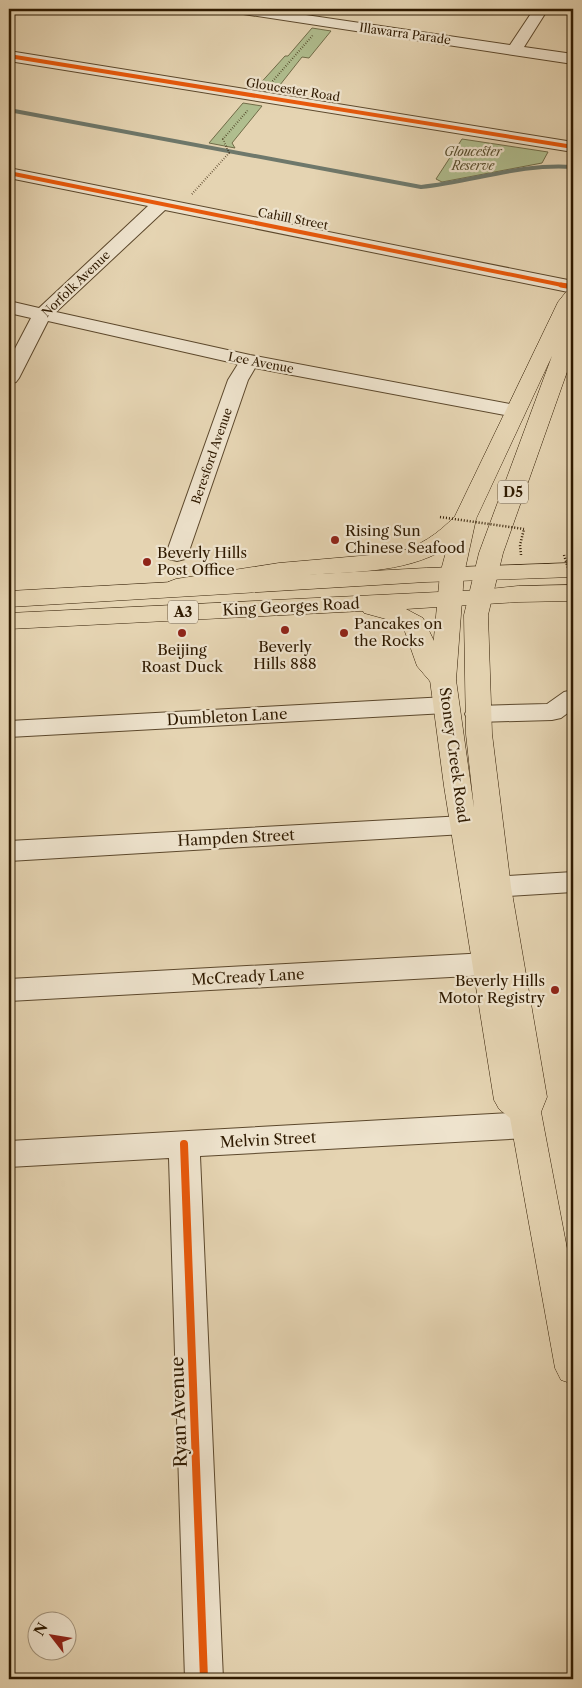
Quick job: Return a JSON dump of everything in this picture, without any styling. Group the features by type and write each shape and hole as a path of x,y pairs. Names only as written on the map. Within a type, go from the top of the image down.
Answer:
{"main road":[{"name":"Stoney Creek Road","path":"573,296 568,302 515,411 465,520 452,574 449,598 444,692 464,824 486,887 531,1097 526,1118 567,1298 573,1368"},
{"name":"Stoney Creek Road","path":"526,1118 510,1100 487,964 476,615 485,572 571,341"},
{"path":"162,590 212,580 287,569 395,559 418,553 447,538 465,520"},
{"name":"King Georges Road","path":"9,598 485,572 569,562"},
{"name":"King Georges Road","path":"9,621 449,598 480,598 518,594 573,593"},
{"path":"357,604 394,613 414,624 422,641 426,660 444,692"}],"street":[{"name":"Illawarra Parade","path":"237,9 352,20 573,59"},
{"path":"514,50 541,9"},
{"name":"Gloucester Road","path":"9,56 573,147"},
{"name":"Cahill Street","path":"9,173 573,287"},
{"name":"Norfolk Avenue","path":"9,378 42,315 161,204"},
{"name":"Lee Avenue","path":"9,307 250,361 515,411"},
{"name":"Beresford Avenue","path":"177,554 238,380 250,361"},
{"path":"478,714 552,712 573,698"},
{"name":"Hampden Street","path":"9,851 464,824"},
{"path":"486,887 573,882"},
{"name":"McCready Lane","path":"9,990 487,964"},
{"name":"Melvin Street","path":"9,1154 184,1144 526,1118"},
{"name":"Ryan Avenue","path":"184,1144 204,1679"}],"lane":[{"name":"Dumbleton Lane","path":"9,729 444,692"}],"path":[{"path":"161,204 184,203 229,153 226,148"},
{"path":"440,517 524,529 520,545 521,557"},
{"path":"569,562 573,584"}],"green space":[{"path":"312,28 331,31 309,58 302,57 276,90 257,87 285,56 288,56"},
{"path":"243,103 262,106 232,143 235,148 209,143"},
{"name":"Gloucester Reserve","path":"462,139 548,152 542,163 442,182 436,179"}],"waterway":[{"path":"9,110 421,187 516,170 573,167"}],"cycle path":[{"path":"9,56 573,147"},
{"path":"9,173 573,287"},
{"path":"184,1144 204,1679"}],"place":[{"name":"Rising Sun Chinese Seafood","path":"335,540"},
{"name":"Beverly Hills Post Office","path":"147,562"},
{"name":"Beverly Hills 888","path":"285,630"},
{"name":"Beijing Roast Duck","path":"182,633"},
{"name":"Pancakes on the Rocks","path":"344,633"},
{"name":"Beverly Hills Motor Registry","path":"555,990"}]}
